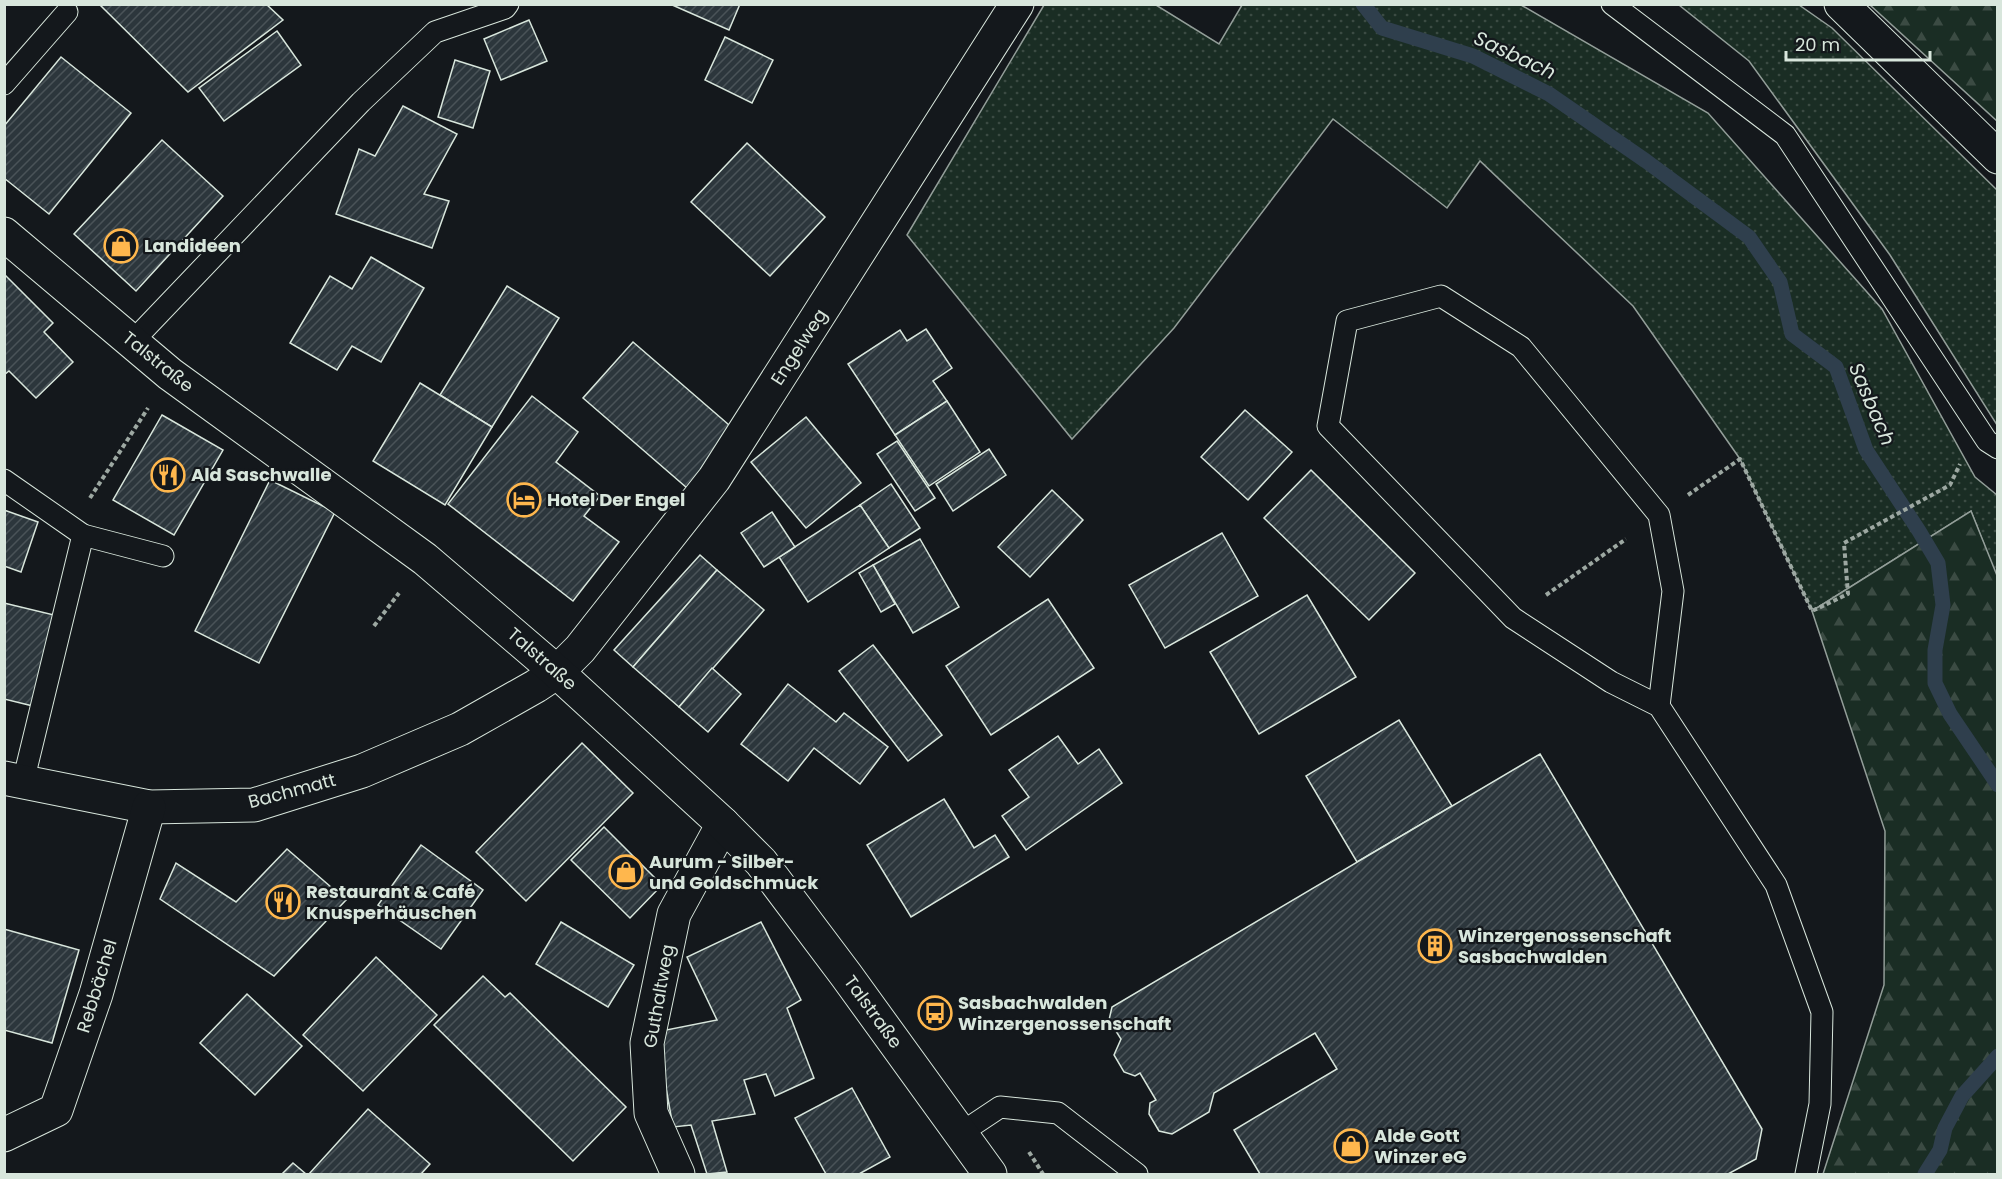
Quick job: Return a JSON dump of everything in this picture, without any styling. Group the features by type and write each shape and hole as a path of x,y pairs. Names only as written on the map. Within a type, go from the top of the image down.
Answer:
{"street":[{"name":"Engelweg","path":"557,672 580,649 714,479 1017,4"},
{"path":"1841,4 1998,157"},
{"name":"Talstraße","path":"4,234 170,374 425,558 557,672 723,824 761,862 990,1174"},
{"name":"Bachmatt","path":"14,780 149,807 254,805 362,771 460,729 557,672"},
{"name":"Rebbächel","path":"4,1135 56,1110 96,994 149,807"},
{"name":"Guthaltweg","path":"678,1174 651,1113 647,1043 674,914 723,824"}],"lane":[{"path":"132,342 361,102 435,32 505,8 508,4"},
{"path":"1612,4 1785,135 1987,441 1998,448"},
{"path":"4,84 67,12"},
{"path":"1659,706 1673,591 1659,515 1521,347 1441,296 1347,321 1328,426 1513,618 1611,682 1659,706 1776,885 1822,1012 1820,1104 1806,1174"},
{"path":"4,480 78,530 163,556"},
{"path":"14,780 78,530"},
{"path":"961,1133 999,1107 1058,1113 1137,1174"}],"path":[{"path":"78,530 170,374"},
{"path":"1513,618 1740,459 1812,610 1848,594 1844,543 1950,485"}],"green space":[{"path":"1044,5 1156,5 1219,44 1242,5 1521,5 1708,113 1882,309 1975,477 1997,495 1997,578 1971,511 1812,611 1740,459 1633,306 1480,161 1447,208 1333,119 1174,328 1072,439 907,235"},
{"path":"1679,5 1799,5 1832,28 1997,190 1997,425 1890,255 1749,61"},
{"path":"1870,5 1997,5 1997,121"},
{"path":"1971,511 1998,578 1997,1174 1823,1174 1884,985 1885,831 1812,611"}],"building":[{"path":"99,4 266,4 283,20 188,92"},
{"path":"670,4 740,4 729,30"},
{"path":"529,20 547,61 501,80 484,39"},
{"path":"277,31 301,65 224,121 199,88"},
{"path":"725,37 773,60 752,103 705,80"},
{"path":"61,57 131,113 49,214 4,178 4,126"},
{"path":"455,60 490,71 473,128 438,117"},
{"path":"403,106 457,134 424,194 449,201 432,248 336,214 359,149 375,156"},
{"path":"162,140 223,196 136,291 74,234"},
{"path":"747,143 825,217 770,276 691,202"},
{"path":"371,257 424,288 381,362 352,346 337,370 290,343 330,276 352,289"},
{"path":"6,276 53,323 44,332 73,362 36,398 9,371 4,375 4,277"},
{"path":"507,286 559,318 492,427 440,395"},
{"path":"926,329 952,368 933,381 947,401 895,435 848,364 900,330 907,341"},
{"path":"633,342 736,431 687,488 583,398"},
{"path":"420,383 492,427 445,505 373,461"},
{"name":"Hotel Der Engel","path":"532,396 578,432 556,462 600,496 584,516 619,542 573,601 448,504"},
{"path":"947,401 980,452 929,486 895,435"},
{"path":"1245,410 1292,452 1248,500 1201,457"},
{"name":"Ald Saschwalle","path":"162,415 223,450 174,535 113,500"},
{"path":"806,417 861,483 806,528 751,462"},
{"path":"897,441 935,498 915,511 877,454"},
{"path":"989,449 1006,475 953,511 936,484"},
{"path":"1311,470 1415,573 1369,620 1264,518"},
{"path":"270,480 335,512 259,663 195,631"},
{"path":"891,484 920,528 889,548 860,505"},
{"path":"1052,490 1083,520 1030,577 998,547"},
{"path":"860,505 889,548 808,602 779,557"},
{"path":"4,510 38,522 21,572 4,566"},
{"path":"772,512 795,547 764,567 741,533"},
{"path":"1222,533 1258,596 1165,648 1129,585"},
{"path":"920,539 959,607 913,633 873,565"},
{"path":"700,555 717,570 633,667 614,650"},
{"path":"873,565 895,604 881,612 859,573"},
{"path":"717,570 764,610 679,707 633,667"},
{"path":"1307,595 1356,677 1259,734 1210,652"},
{"path":"1048,599 1094,668 991,735 946,666"},
{"path":"4,603 54,615 33,706 4,699"},
{"path":"873,645 942,735 908,761 839,671"},
{"path":"712,668 741,694 708,732 679,707"},
{"path":"788,684 836,722 844,713 888,747 860,784 814,748 788,781 741,744"},
{"path":"1399,720 1452,806 1357,862 1306,776"},
{"path":"1058,736 1078,764 1099,749 1122,783 1026,850 1002,816 1029,797 1009,770"},
{"path":"582,743 633,793 526,901 476,852"},
{"name":"Winzergenossenschaft Sasbachwalden","path":"1540,754 1762,1129 1756,1159 1728,1174 1260,1174 1234,1130 1337,1069 1315,1033 1214,1093 1209,1112 1172,1134 1159,1131 1149,1114 1150,1103 1156,1100 1140,1073 1135,1076 1124,1072 1114,1055 1121,1039 1109,1020 1112,1007"},
{"path":"944,799 974,848 995,835 1009,857 911,917 867,845"},
{"path":"604,827 662,885 630,918 571,860"},
{"path":"421,845 483,890 441,949 378,905"},
{"path":"287,849 346,900 274,976 160,899 176,863 236,902"},
{"path":"561,922 634,965 608,1007 536,964"},
{"path":"761,922 801,1000 787,1008 814,1078 775,1096 766,1074 744,1080 755,1114 712,1121 727,1172 707,1174 691,1125 673,1127 656,1032 717,1020 687,957"},
{"path":"4,929 79,950 52,1043 4,1030"},
{"path":"376,957 437,1015 363,1091 303,1035"},
{"path":"483,976 505,997 510,993 626,1107 573,1161 434,1025"},
{"path":"247,994 302,1046 255,1095 200,1043"},
{"path":"852,1088 890,1157 859,1174 826,1174 795,1118"},
{"path":"368,1109 430,1164 421,1174 309,1174"},
{"path":"293,1163 306,1174 282,1174"}],"waterway":[{"name":"Sasbach","path":"1363,4 1382,28 1473,56 1549,94 1646,161 1749,237 1780,282 1792,334 1836,367 1866,450 1938,563 1943,605 1935,650 1935,683 1950,714 1998,785"},
{"name":"Sasbach","path":"1925,1174 1940,1150 1945,1128 1962,1096 1998,1056"}],"place":[{"name":"Landideen","path":"121,246"},
{"name":"Ald Saschwalle","path":"168,475"},
{"name":"Hotel Der Engel","path":"524,500"},
{"name":"Aurum - Silber- und Goldschmuck","path":"626,872"},
{"name":"Restaurant & Café Knusperhäuschen","path":"283,902"},
{"name":"Winzergenossenschaft Sasbachwalden","path":"1435,946"},
{"name":"Sasbachwalden Winzergenossenschaft","path":"935,1013"},
{"name":"Alde Gott Winzer eG","path":"1351,1146"}]}
